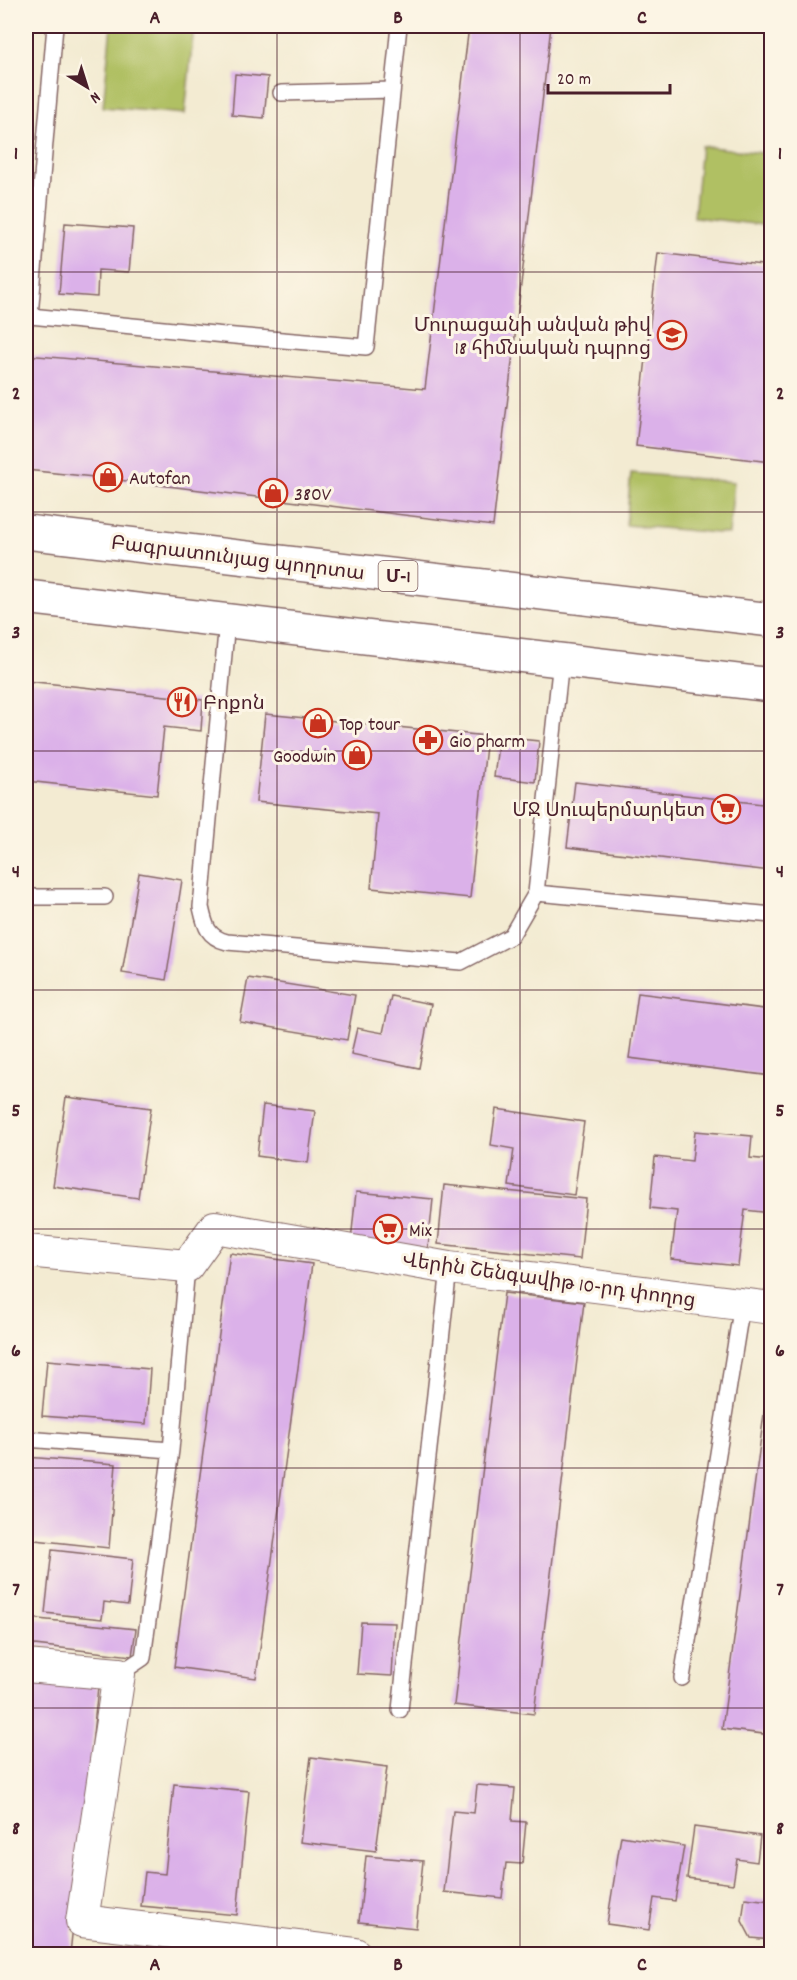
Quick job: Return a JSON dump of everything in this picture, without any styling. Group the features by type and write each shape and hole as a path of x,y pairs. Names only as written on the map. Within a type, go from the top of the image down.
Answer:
{"main road":[{"name":"Բագրատունյաց պողոտա","path":"26,532 771,621"},
{"path":"26,597 771,685"}],"street":[{"name":"Վերին Շենգավիթ 10-րդ փողոց","path":"187,1266 215,1227 449,1268 757,1306"},
{"path":"26,1251 187,1266"},
{"path":"26,1666 119,1674 82,1921 355,1954"}],"lane":[{"path":"55,26 30,250 30,316 366,346 399,26"},
{"path":"281,93 392,90"},
{"path":"227,621 201,907 205,925 216,939 226,942 461,962 511,936 536,893 561,660"},
{"path":"536,893 771,915"},
{"path":"26,897 105,897"},
{"path":"119,1674 143,1658 171,1450 187,1266"},
{"path":"400,1710 449,1268"},
{"path":"682,1678 757,1306"},
{"path":"26,1439 171,1450"}],"green space":[{"path":"111,26 194,26 185,114 103,107"},
{"path":"701,146 771,154 771,226 694,217"},
{"path":"631,473 734,482 729,534 626,525"}],"building":[{"path":"469,26 551,26 493,526 26,470 26,355 425,389"},
{"path":"235,74 268,77 264,118 232,115"},
{"path":"65,223 133,228 129,272 98,270 97,297 59,294"},
{"path":"658,253 772,266 772,462 636,446"},
{"path":"26,681 203,700 201,731 164,727 157,795 26,781"},
{"path":"265,714 487,736 470,898 371,888 378,814 256,802"},
{"path":"499,737 539,741 535,782 494,777"},
{"path":"575,782 772,805 772,871 567,847"},
{"path":"139,873 182,880 166,980 122,973"},
{"path":"248,978 355,995 347,1040 240,1022"},
{"path":"638,993 772,1010 772,1076 629,1058"},
{"path":"391,996 431,1004 419,1068 351,1054 357,1028 383,1033"},
{"path":"66,1097 151,1108 138,1198 53,1186"},
{"path":"263,1105 315,1111 308,1163 257,1156"},
{"path":"496,1109 584,1122 574,1195 509,1186 514,1149 491,1145"},
{"path":"695,1131 752,1136 750,1158 772,1160 772,1213 745,1210 738,1266 671,1259 677,1211 650,1208 655,1157 692,1161"},
{"path":"444,1185 586,1199 580,1259 438,1244"},
{"path":"356,1192 433,1199 428,1248 351,1241"},
{"path":"230,1253 312,1264 256,1678 174,1667"},
{"path":"504,1293 584,1302 534,1714 454,1705"},
{"path":"47,1360 150,1369 146,1424 42,1416"},
{"path":"770,1369 772,1369 772,1735 722,1729"},
{"path":"26,1457 116,1464 109,1548 26,1539"},
{"path":"52,1550 133,1559 128,1605 104,1602 102,1619 45,1613"},
{"path":"28,1618 136,1629 132,1656 26,1644"},
{"path":"361,1622 395,1623 392,1676 357,1674"},
{"path":"26,1680 98,1687 70,1954 26,1954"},
{"path":"311,1757 387,1767 376,1851 300,1842"},
{"path":"174,1784 249,1791 237,1915 141,1906 145,1872 165,1874"},
{"path":"477,1785 515,1788 512,1821 526,1822 522,1864 506,1863 502,1898 444,1892 453,1811 474,1813"},
{"path":"694,1827 760,1836 757,1862 737,1859 733,1884 687,1878"},
{"path":"621,1836 684,1846 675,1901 654,1898 649,1930 607,1924"},
{"path":"366,1856 423,1861 416,1928 359,1922"},
{"path":"745,1898 772,1901 772,1940 751,1938 742,1921"}],"place":[{"name":"Մուրացանի անվան թիվ 18 հիմնական դպրոց","path":"672,335"},
{"name":"Autofan","path":"108,477"},
{"name":"380V","path":"273,493"},
{"name":"Բոքոն","path":"182,702"},
{"name":"Top tour","path":"318,723"},
{"name":"Gio pharm","path":"428,740"},
{"name":"Goodwin","path":"357,755"},
{"name":"ՄՋ Սուպերմարկետ","path":"726,809"},
{"name":"Mix","path":"388,1229"}]}
